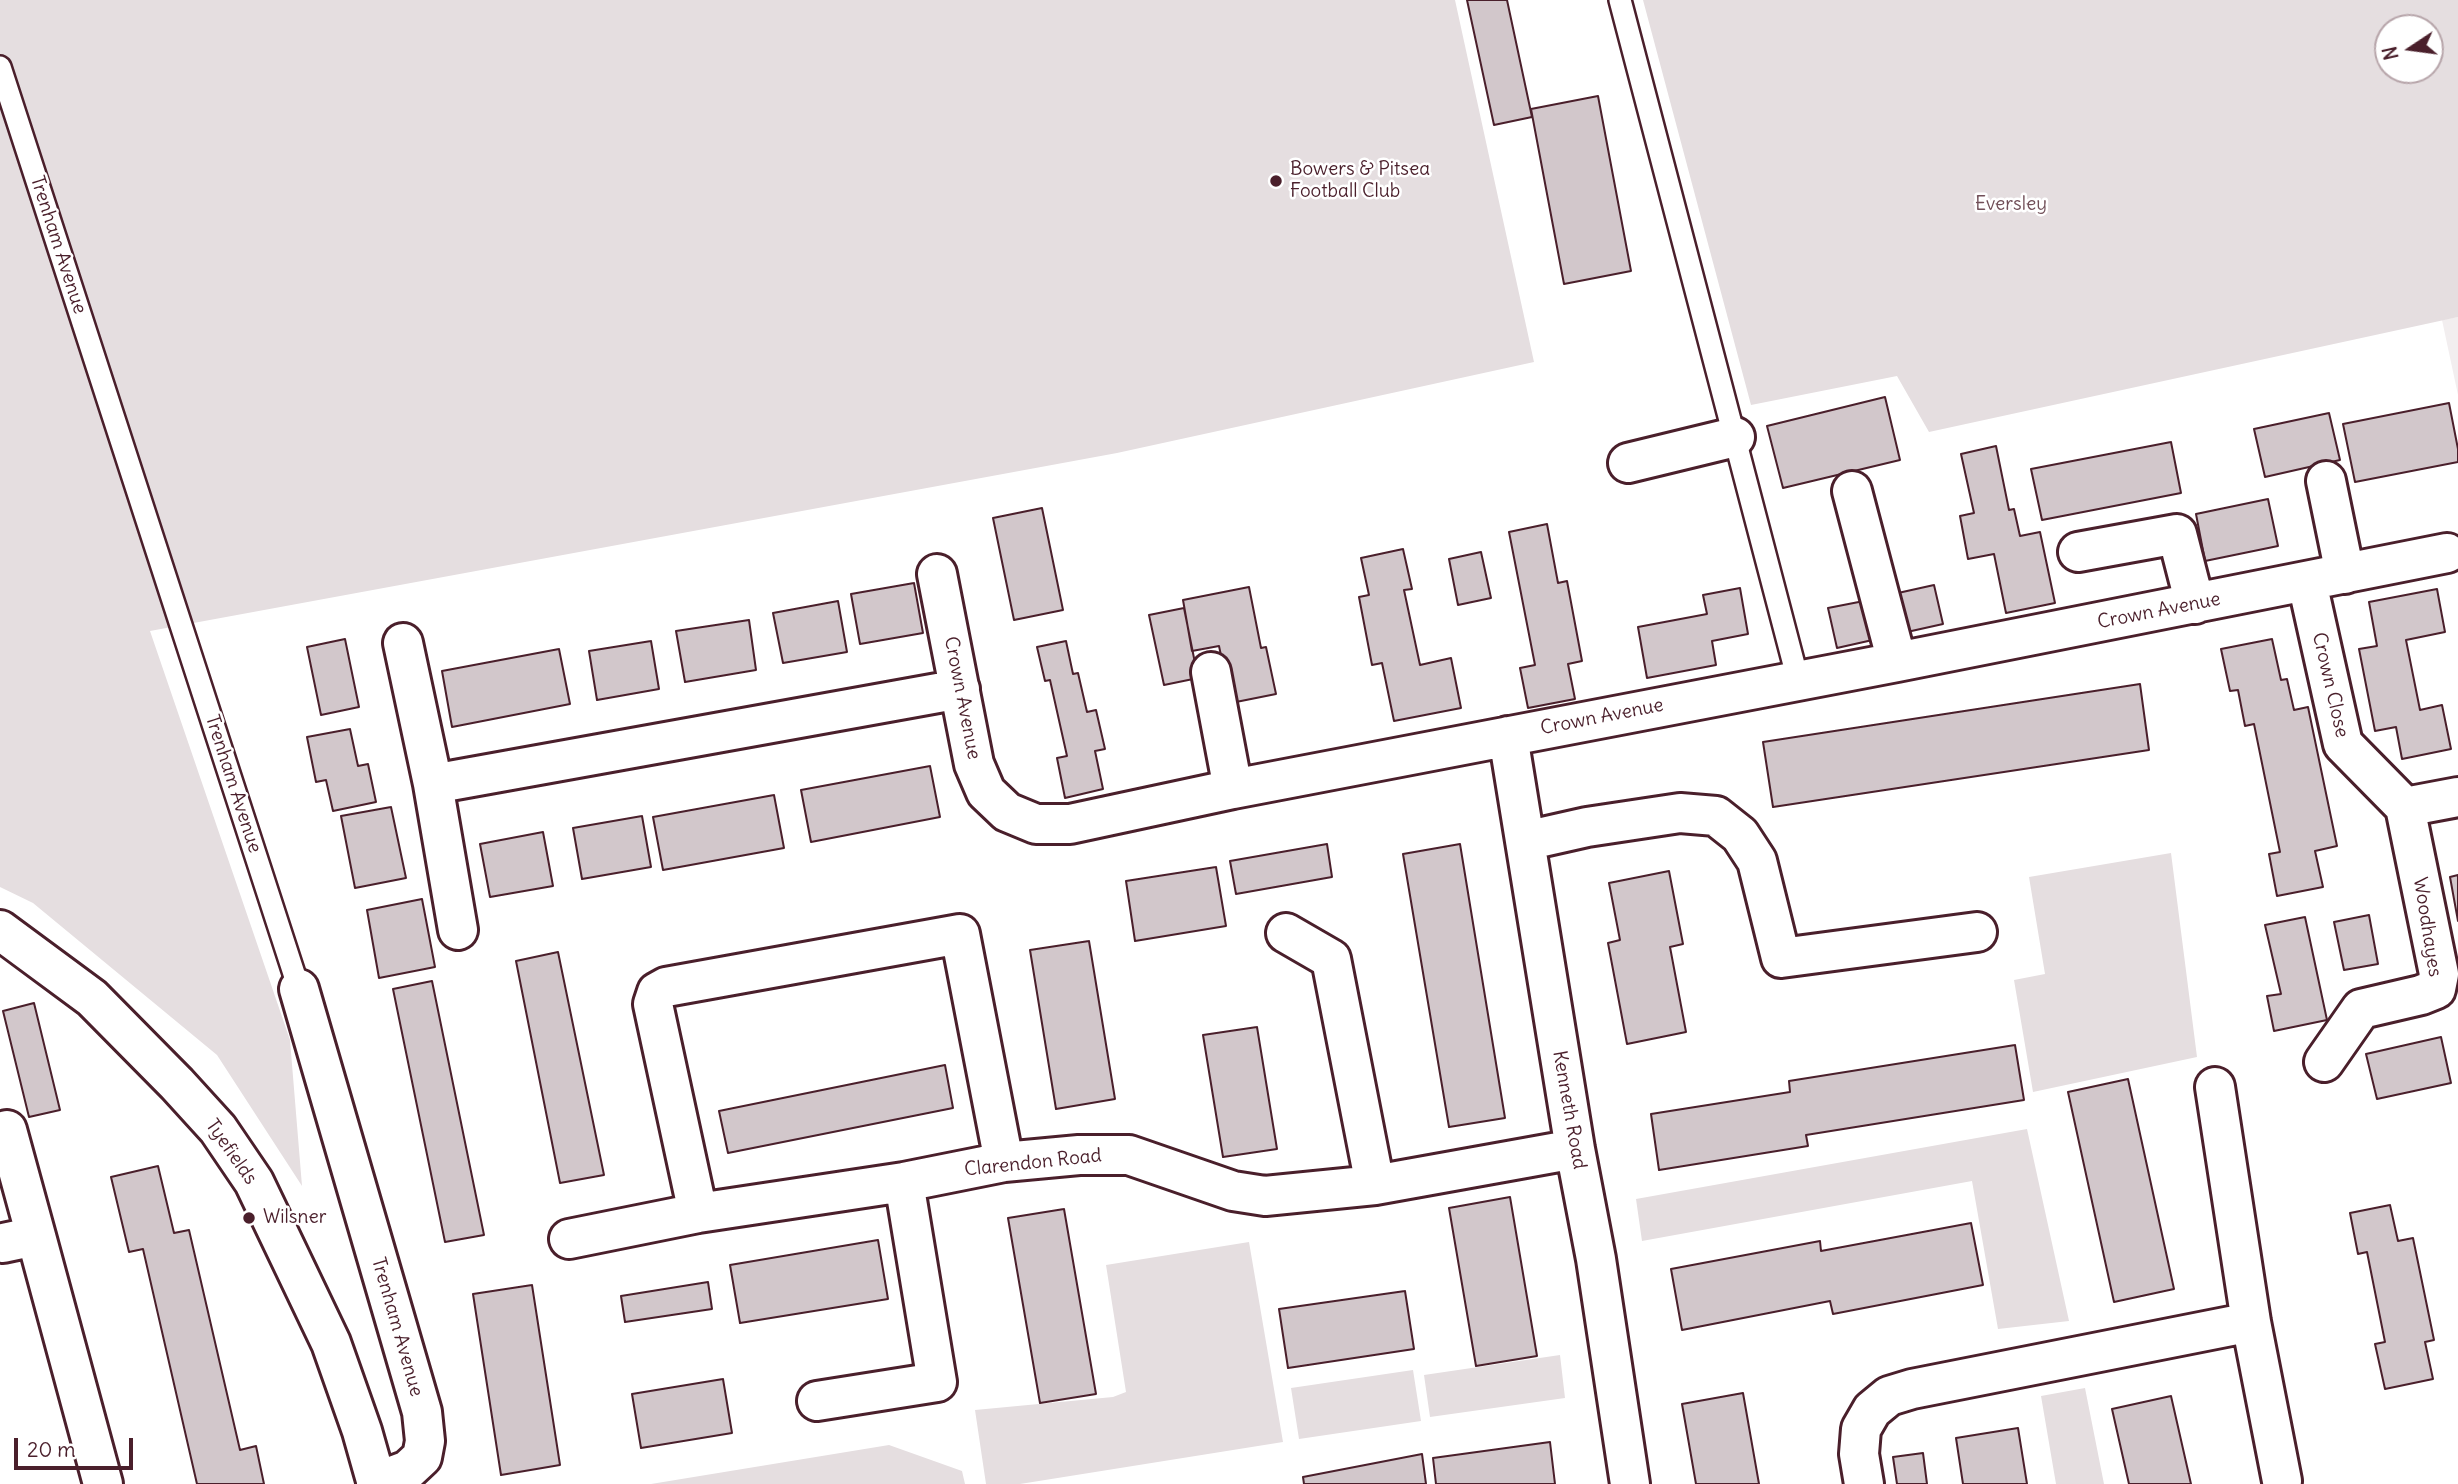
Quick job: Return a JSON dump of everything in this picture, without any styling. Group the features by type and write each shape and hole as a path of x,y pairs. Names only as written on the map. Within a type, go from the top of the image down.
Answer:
{"street":[{"path":"1628,463 1735,437"},
{"path":"2326,481 2345,574"},
{"path":"1852,491 1898,662"},
{"path":"2078,552 2177,534 2196,604"},
{"name":"Crown Avenue","path":"937,574 974,764 986,792 1007,812 1036,824 1070,824 1234,789 1898,662 2447,553"},
{"name":"Crown Close","path":"2306,582 2343,744 2405,807"},
{"path":"403,643 433,785 458,930"},
{"path":"1211,672 1234,789"},
{"path":"433,785 960,689"},
{"name":"Kenneth Road","path":"1508,736 1596,1259 1630,1484"},
{"path":"2405,807 2458,797"},
{"name":"Woodhayes","path":"2323,1062 2361,1009 2436,989 2439,974 2405,807"},
{"path":"1525,841 1587,827 1680,813 1716,816 1740,835 1758,861 1781,958 1977,932"},
{"name":"Tyefields","path":"0,930 92,998 177,1084 218,1129 233,1150 254,1182 331,1343 362,1431 376,1483"},
{"path":"1286,933 1331,960 1375,1185"},
{"path":"698,1213 653,1003 657,992 666,987 960,934 1003,1162"},
{"name":"Trenham Avenue","path":"299,989 422,1412 425,1441 422,1457 408,1470 376,1483"},
{"path":"2215,1087 2251,1322 2282,1481"},
{"path":"7,1130 19,1240 103,1484"},
{"name":"Clarendon Road","path":"569,1239 698,1213 904,1182 1003,1162 1079,1154 1129,1155 1233,1191 1265,1196 1375,1185 1576,1149"},
{"path":"817,1401 937,1382 904,1182"},
{"path":"1864,1484 1858,1454 1861,1429 1871,1410 1889,1396 1912,1388 2251,1322"}],"lane":[{"path":"1619,0 1798,680"},
{"name":"Trenham Avenue","path":"0,67 299,989"}],"shaded area":[{"path":"2458,317 2458,395 2442,320"}],"green space":[{"path":"0,0 1455,0 1534,362 1117,453 150,631 290,1040 302,1186 217,1055 33,903 0,887"},
{"name":"Eversley","path":"1643,0 2458,0 2458,317 1929,432 1897,376 1751,405"},
{"path":"2171,853 2197,1057 2033,1092 2014,980 2045,974 2029,877"},
{"path":"2027,1129 2069,1321 1998,1329 1972,1181 1642,1241 1636,1199"},
{"path":"1249,1242 1283,1442 1020,1484 986,1484 975,1410 1113,1397 1126,1392 1106,1265"},
{"path":"1560,1355 1565,1398 1430,1417 1424,1375"},
{"path":"1413,1370 1421,1421 1299,1439 1291,1388"},
{"path":"2085,1388 2104,1484 2056,1484 2041,1396"},
{"path":"889,1445 962,1471 965,1484 651,1484"}],"building":[{"path":"1467,0 1507,0 1532,117 1494,125"},
{"path":"1598,96 1631,271 1564,284 1531,109"},
{"path":"1885,397 1900,460 1783,488 1767,426"},
{"path":"2449,403 2458,462 2355,482 2343,424"},
{"path":"2329,413 2340,460 2265,477 2254,429"},
{"path":"2171,442 2181,493 2042,520 2031,469"},
{"path":"1996,446 2009,510 2014,509 2020,536 2040,532 2055,603 2006,613 1994,554 1968,559 1960,516 1974,513 1961,454"},
{"path":"2268,499 2278,546 2205,561 2196,514"},
{"path":"1042,508 1063,610 1014,620 993,518"},
{"path":"1547,524 1558,583 1567,581 1582,661 1568,664 1575,699 1528,708 1520,668 1535,665 1509,532"},
{"path":"1403,549 1412,589 1404,590 1420,665 1451,658 1461,708 1394,721 1382,663 1372,665 1359,597 1369,595 1361,558"},
{"path":"1481,552 1491,598 1458,605 1449,559"},
{"path":"914,583 923,633 860,644 851,594"},
{"path":"1934,585 1943,624 1907,632 1898,593"},
{"path":"1249,587 1261,648 1266,647 1276,694 1231,703 1219,646 1192,651 1183,600"},
{"path":"1740,588 1748,634 1712,641 1716,665 1647,678 1638,627 1707,614 1703,595"},
{"path":"2437,589 2445,632 2406,640 2420,710 2442,705 2451,749 2402,759 2396,727 2375,731 2359,649 2377,646 2369,602"},
{"path":"1869,600 1877,639 1837,648 1828,608"},
{"path":"838,601 847,652 783,663 773,613"},
{"path":"1184,608 1198,678 1164,685 1149,615"},
{"path":"749,620 756,670 685,682 676,631"},
{"path":"345,639 359,707 321,715 307,647"},
{"path":"2272,639 2281,680 2287,679 2294,710 2308,707 2337,846 2315,851 2323,887 2277,896 2269,854 2280,852 2254,724 2245,726 2238,690 2230,691 2221,649"},
{"path":"651,641 659,689 597,700 589,651"},
{"path":"1066,641 1073,674 1078,673 1087,712 1096,710 1105,749 1095,751 1103,789 1065,798 1057,758 1067,756 1050,680 1045,681 1037,647"},
{"path":"559,649 570,704 452,727 442,671"},
{"path":"2140,684 2149,750 1773,807 1763,742"},
{"path":"350,729 358,766 368,764 376,802 333,811 326,780 316,782 307,737"},
{"path":"930,766 940,817 811,842 801,790"},
{"path":"774,795 784,848 663,870 653,817"},
{"path":"391,807 406,878 355,888 341,816"},
{"path":"642,816 651,867 582,879 573,828"},
{"path":"543,832 553,886 490,897 480,844"},
{"path":"1327,844 1332,877 1236,894 1230,861"},
{"path":"1460,844 1505,1118 1449,1127 1403,854"},
{"path":"1216,867 1226,926 1135,941 1126,881"},
{"path":"1669,871 1683,944 1670,947 1686,1032 1627,1044 1608,943 1620,940 1609,883"},
{"path":"2458,875 2458,921 2450,877"},
{"path":"422,899 435,967 379,978 367,910"},
{"path":"2369,915 2378,964 2344,970 2334,922"},
{"path":"2305,917 2327,1020 2274,1031 2267,996 2281,994 2265,925"},
{"path":"1089,941 1115,1099 1056,1109 1030,950"},
{"path":"558,952 604,1175 560,1183 516,961"},
{"path":"432,981 484,1235 445,1242 393,989"},
{"path":"34,1003 60,1110 29,1117 3,1011"},
{"path":"1257,1027 1277,1149 1223,1157 1203,1035"},
{"path":"2441,1037 2451,1083 2377,1099 2366,1054"},
{"path":"2015,1045 2024,1100 1806,1135 1808,1146 1659,1170 1651,1114 1790,1092 1789,1081"},
{"path":"945,1065 953,1108 728,1153 719,1111"},
{"path":"2128,1079 2174,1289 2114,1302 2068,1092"},
{"path":"158,1166 174,1233 189,1230 240,1450 256,1446 264,1484 197,1484 143,1249 129,1252 111,1177"},
{"path":"1510,1197 1537,1356 1476,1366 1449,1208"},
{"path":"2390,1205 2398,1241 2413,1238 2434,1340 2425,1342 2433,1379 2385,1389 2375,1344 2385,1342 2367,1252 2358,1254 2350,1213"},
{"path":"1064,1209 1096,1394 1040,1403 1008,1218"},
{"path":"1971,1223 1983,1285 1833,1314 1830,1301 1682,1330 1671,1269 1820,1241 1821,1251"},
{"path":"878,1240 888,1299 740,1323 730,1265"},
{"path":"708,1282 712,1309 625,1322 621,1296"},
{"path":"532,1285 560,1465 501,1475 473,1294"},
{"path":"1405,1291 1414,1349 1288,1368 1279,1309"},
{"path":"723,1379 732,1433 641,1448 632,1394"},
{"path":"1743,1393 1759,1484 1696,1484 1682,1404"},
{"path":"2171,1396 2191,1484 2129,1484 2112,1409"},
{"path":"2018,1428 2027,1484 1963,1484 1956,1438"},
{"path":"1550,1442 1555,1484 1436,1484 1433,1458"},
{"path":"1923,1453 1927,1484 1897,1484 1893,1457"},
{"path":"1422,1454 1426,1484 1304,1484 1303,1477"}],"place":[{"name":"Bowers & Pitsea Football Club","path":"1276,181"},
{"name":"Wilsner","path":"249,1218"}]}
